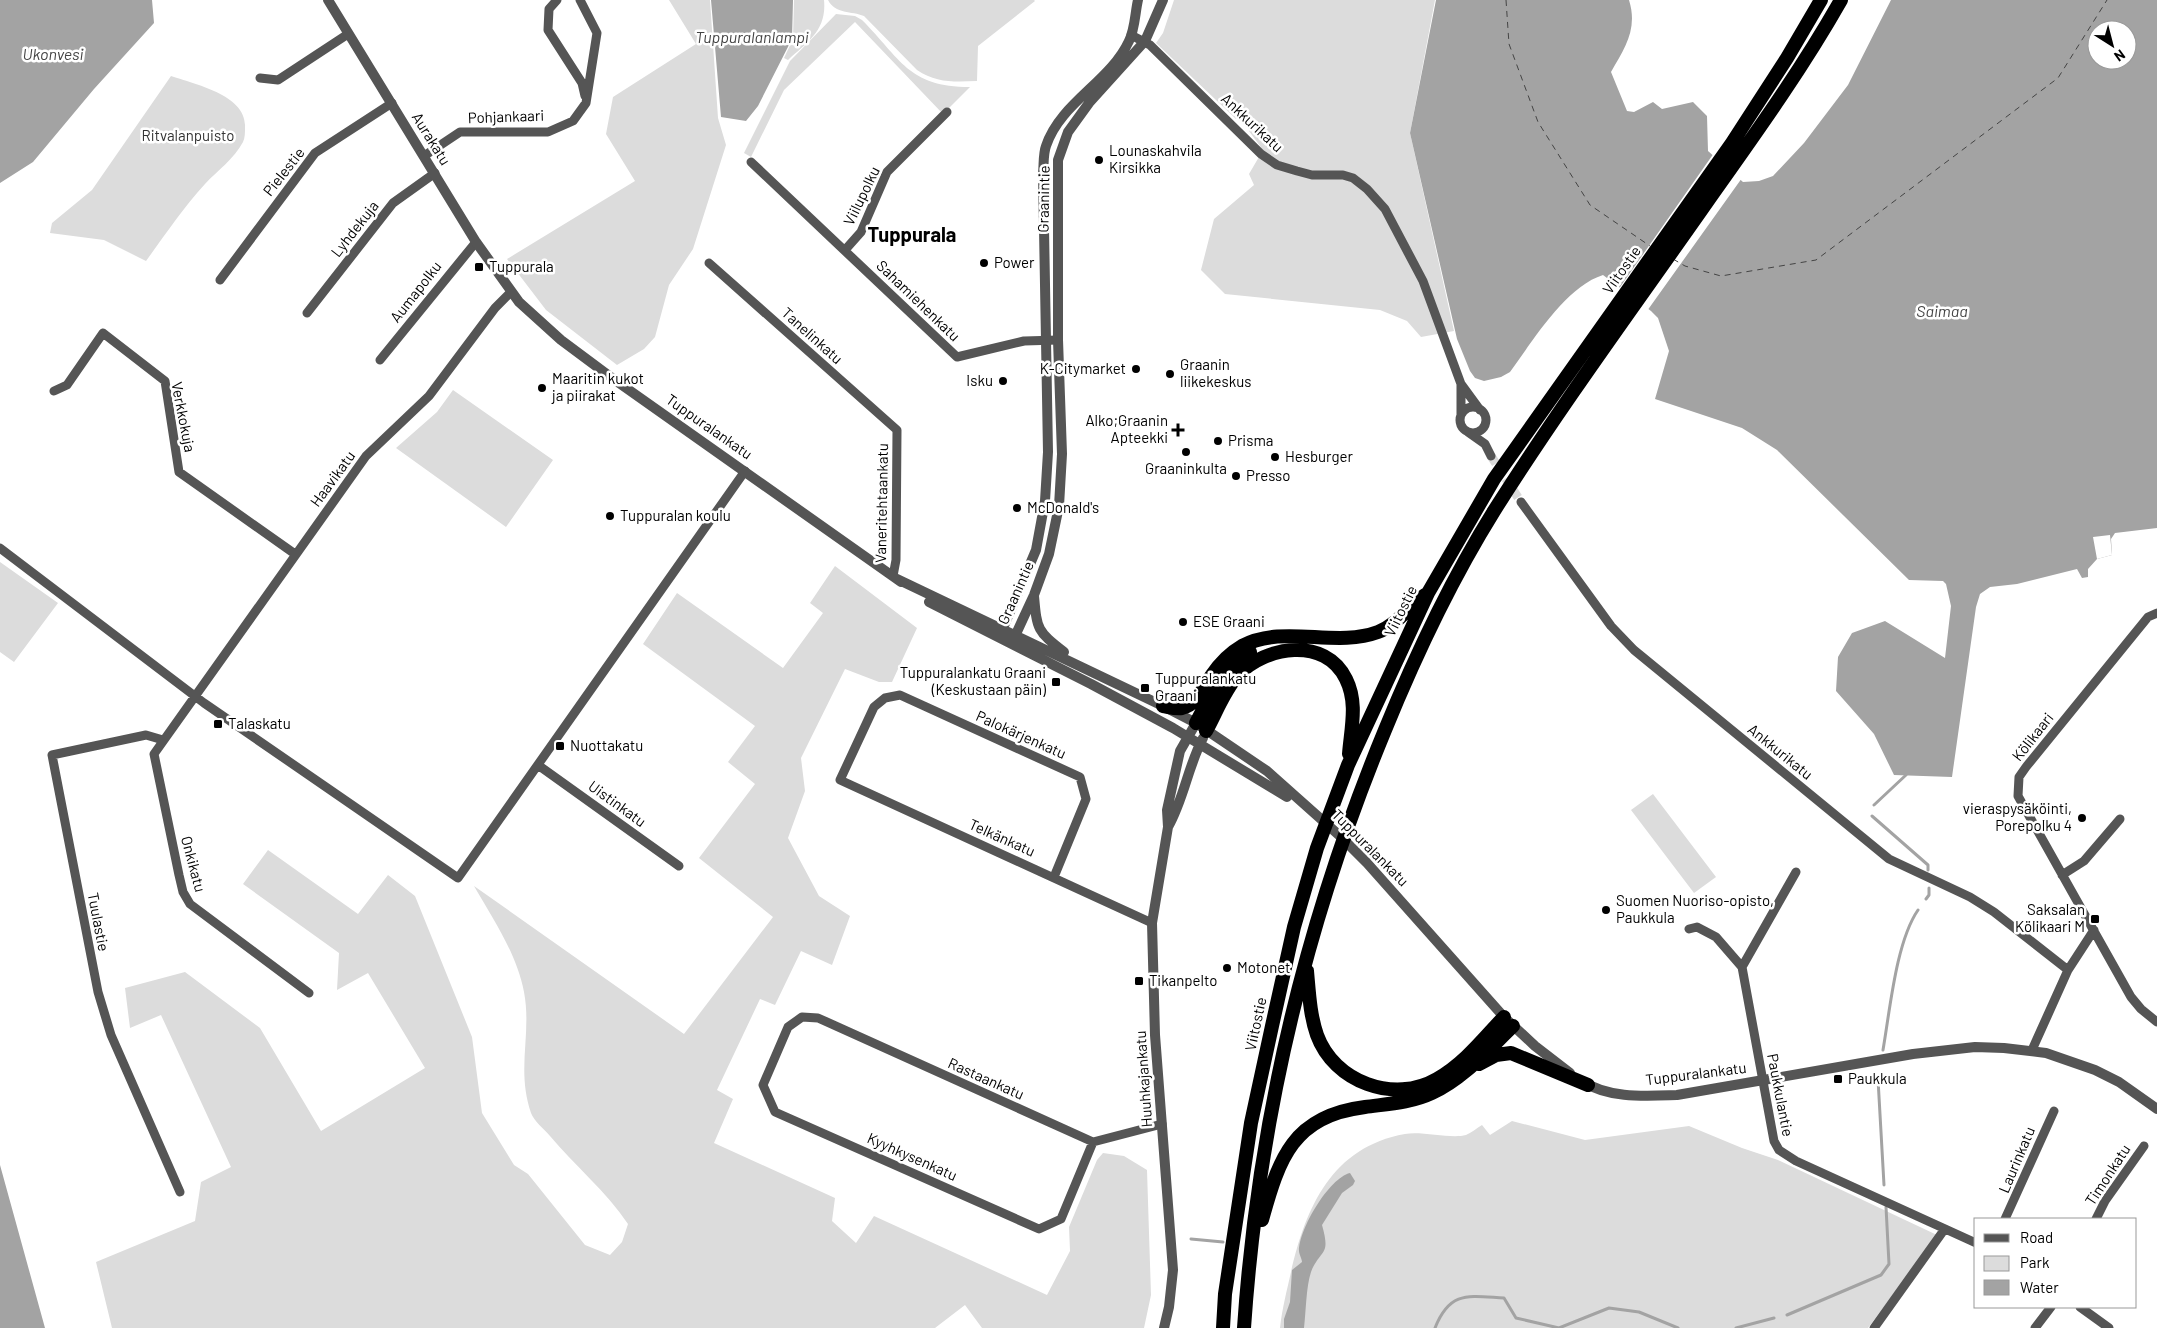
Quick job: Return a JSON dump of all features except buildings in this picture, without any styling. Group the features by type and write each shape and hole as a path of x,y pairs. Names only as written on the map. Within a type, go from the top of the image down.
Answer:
{"highway":[{"name":"Viitostie","path":"1738,147 1821,0"},
{"name":"Viitostie","path":"1223,1328 1225,1294 1251,1123 1294,927 1312,866 1348,765 1428,593 1494,479 1617,317 1738,147 1786,89 1841,0"},
{"name":"Viitostie","path":"1244,1328 1268,1123 1306,963 1322,903 1346,828 1406,681 1437,612 1492,515 1617,317"},
{"path":"1163,706 1181,708 1191,704 1225,658 1243,646 1262,640 1293,636 1349,638 1378,632 1392,624 1413,603 1428,593"},
{"path":"1201,727 1222,677 1240,658 1259,647 1293,636"},
{"path":"1201,727 1238,676 1251,664 1267,655 1286,650 1302,650 1319,654 1334,664 1345,677 1353,704 1348,765"},
{"path":"1306,963 1312,1019 1318,1037 1339,1067 1355,1079 1373,1086 1394,1090 1415,1088 1436,1080 1452,1070 1509,1021"},
{"path":"1251,1257 1273,1181 1297,1139 1311,1125 1328,1116 1419,1099 1447,1086 1509,1021"},
{"path":"1380,1105 1401,1104 1428,1099 1451,1087 1480,1063 1504,1053 1519,1055 1555,1073 1588,1085"}],"street":[{"name":"Aurakatu","path":"328,0 476,242 511,292"},
{"path":"557,0 549,9 548,30 582,83 586,103"},
{"path":"580,0 597,33 586,103"},
{"name":"Graanintie","path":"1138,0 1131,35 1111,67 1062,119 1046,146 1043,173 1048,452 1042,525 1029,570 1003,628 1005,640 1016,634 1034,595 1049,554 1059,506 1062,454 1058,340 1058,160 1068,132 1078,117 1145,41 1164,0"},
{"path":"260,78 278,80 348,34"},
{"name":"Ankkurikatu","path":"1131,35 1145,41 1261,154 1277,165 1312,175 1343,175 1353,178 1367,189 1385,209 1423,281 1461,384 1480,410"},
{"name":"Pielestie","path":"220,280 315,154 392,103"},
{"name":"Pohjankaari","path":"424,156 460,132 548,132 573,121 586,103"},
{"name":"Viilupolku","path":"846,250 861,232 886,172 947,112"},
{"name":"Sahamiehenkatu","path":"751,162 957,357 1024,341 1047,339"},
{"name":"Lyhdekuja","path":"306,313 393,203 435,173"},
{"name":"Aumapolku","path":"380,360 476,242"},
{"name":"Tanelinkatu","path":"709,263 897,430"},
{"name":"Tuppuralankatu","path":"511,292 534,318 561,340 934,606 1091,684 1200,744 1310,810"},
{"name":"Haavikatu","path":"196,697 294,554 366,456 430,396 495,308 511,292"},
{"name":"Verkkokuja","path":"54,392 67,385 103,333 165,381 179,472 294,554"},
{"path":"1047,339 1058,340"},
{"name":"Ankkurikatu","path":"1461,384 1461,414"},
{"path":"1485,444 1461,425 1461,414 1472,407 1480,410 1485,416 1485,444 1491,456"},
{"path":"1468,432 1476,432 1485,424"},
{"name":"Vaneritehtaankatu","path":"895,577 897,430"},
{"path":"0,548 196,697 325,788 458,878 745,471"},
{"name":"Ankkurikatu","path":"1521,502 1611,626 1634,650 1889,860 1970,897 1994,912 2068,970"},
{"name":"Tuppuralankatu","path":"895,577 936,599 1016,634 1163,706 1201,727 1266,771 1367,863 1509,1021 1550,1058 1588,1085 1610,1093 1646,1096 1677,1095 1913,1054 1975,1047 2032,1050 2046,1053 2095,1070 2119,1082 2157,1110"},
{"path":"1034,595 1035,617 1040,632 1081,665"},
{"name":"Kölikaari","path":"2157,613 2148,617 2019,778 2018,796 2131,997 2141,1009 2157,1022"},
{"name":"Palokärjenkatu","path":"840,780 874,707 885,698 900,695 1080,777 1086,799 1054,877"},
{"name":"Onkikatu","path":"196,697 154,754 183,892 190,904 309,993"},
{"name":"Huuhkajankatu","path":"1164,1328 1169,1307 1173,1270 1155,1035 1152,923 1168,827 1167,810 1180,751 1189,738 1201,727"},
{"name":"Huuhkajankatu","path":"1168,827 1177,812 1200,744 1201,727"},
{"name":"Tuulastie","path":"163,740 146,735 52,755 98,992 111,1034 180,1192"},
{"name":"Uistinkatu","path":"538,765 680,866"},
{"name":"Telkänkatu","path":"840,780 1152,923"},
{"path":"2062,875 2084,861 2120,819"},
{"path":"1689,929 1697,927 1716,937 1742,967 1796,872"},
{"path":"2032,1050 2068,970 2094,930"},
{"name":"Paukkulantie","path":"1742,967 1774,1141 1779,1150 1796,1161 1974,1242"},
{"name":"Rastaankatu","path":"802,1017 818,1018 1092,1142"},
{"name":"Kyyhkysenkatu","path":"802,1017 788,1027 763,1085 775,1112 1039,1229 1061,1219 1092,1142"},
{"name":"Laurinkatu","path":"2005,1218 2054,1111"},
{"path":"1092,1142 1162,1124"},
{"name":"Timonkatu","path":"2097,1218 2144,1146"},
{"path":"1874,1328 1944,1230"},
{"path":"2035,1328 2050,1308"},
{"path":"2081,1308 2109,1328"}],"green space":[{"path":"669,0 710,0 718,118 726,145 693,249 669,285 655,337 644,349 617,365 546,310 507,259 635,181 606,134 613,97 696,44"},
{"path":"794,0 824,0 824,10 822,20 815,34 788,60 784,58 793,39"},
{"path":"828,0 1035,1 978,46 977,81 961,82 938,79 917,70 864,16 839,10 831,5"},
{"path":"1174,0 1435,0 1410,133 1454,331 1421,337 1407,321 1380,310 1225,294 1201,270 1214,219 1254,185 1249,174 1263,150 1249,131 1248,112 1236,119 1156,43 1163,33"},
{"path":"836,14 855,16 862,20 907,68 919,76 932,82 949,86 970,87 943,114 855,22 784,90 751,157 744,153 790,61"},
{"name":"Ritvalanpuisto","path":"171,76 217,92 238,107 243,116 245,133 243,142 235,154 197,193 146,261 104,240 50,233 52,223 92,190"},
{"path":"453,390 553,460 506,527 396,448 437,412"},
{"path":"0,562 58,603 14,662 0,652"},
{"path":"835,566 917,628 892,682 879,682 845,669 801,758 805,791 788,838 819,896 850,916 832,965 801,951 775,1005 760,999 717,1090 733,1099 714,1143 835,1198 832,1221 856,1243 874,1216 1047,1295 1070,1251 1069,1227 1097,1160 1103,1153 1124,1156 1147,1170 1151,1295 1144,1328 982,1328 965,1305 935,1328 112,1328 96,1262 195,1221 201,1182 231,1167 161,1015 130,1028 125,988 185,972 260,1028 321,1131 425,1068 368,973 337,990 339,953 243,884 268,850 358,914 388,875 415,896 472,1037 482,1113 514,1165 528,1174 585,1245 610,1255 622,1242 628,1224 610,1201 539,1125 531,1113 525,1081 526,1007 521,978 510,950 474,886 684,1034 773,917 699,858 755,784 728,762 755,726 643,644 677,593 783,668 823,613 810,603"},
{"path":"1653,794 1716,877 1694,893 1631,810"},
{"path":"1512,1121 1585,1140 1689,1126 1742,1148 1778,1160 1937,1235 1868,1328 1280,1328 1291,1272 1305,1225 1314,1203 1326,1184 1341,1166 1358,1152 1380,1141 1405,1134 1420,1133 1460,1136 1468,1134 1482,1125 1490,1135"}],"water":[{"name":"Ukonvesi","path":"0,0 152,0 154,23 94,89 33,162 0,183"},
{"name":"Tuppuralanlampi","path":"711,0 793,0 792,39 758,106 746,121 721,117"},
{"name":"Saimaa","path":"1436,0 1629,0 1632,20 1629,38 1611,72 1627,111 1634,112 1653,102 1662,109 1693,102 1707,116 1708,151 1743,182 1759,181 1773,176 1804,143 1848,85 1891,0 2157,0 2157,528 2115,533 2111,539 2112,555 2097,559 2088,569 2088,577 2082,578 2077,569 2017,584 1990,587 1980,594 1976,607 1952,777 1894,775 1874,734 1836,691 1838,657 1852,633 1885,621 1945,658 1951,606 1946,584 1943,581 1909,580 1777,450 1742,428 1655,399 1669,351 1658,318 1651,311 1603,275 1589,281 1563,303 1551,316 1510,372 1501,377 1484,381 1475,378 1470,371 1457,339 1410,133"},
{"path":"0,1165 45,1328 0,1328"},
{"path":"1350,1173 1355,1181 1353,1185 1342,1193 1322,1225 1325,1235 1325,1248 1309,1278 1304,1328 1284,1328 1284,1319 1290,1302 1292,1270 1302,1262 1299,1251 1304,1230 1317,1206 1333,1184"}],"pier":[{"path":"1714,153 1742,178 1647,311 1618,290"},
{"path":"2110,535 2112,555 2097,559 2093,537"}],"waterway":[{"path":"1874,805 1906,775"},
{"path":"1872,816 1928,865 1928,870"},
{"path":"1926,899 1929,895 1929,888"},
{"path":"1883,1050 1899,958 1910,924 1918,910"},
{"path":"1878,1079 1884,1185"},
{"path":"1787,1315 1881,1275 1889,1264 1886,1207"},
{"path":"1191,1239 1223,1242"},
{"path":"1435,1328 1447,1307 1454,1301 1481,1296 1504,1298 1516,1318 1559,1328 1609,1308 1639,1312 1678,1328"},
{"path":"1736,1328 1774,1318"}],"ferry route":[{"path":"1506,0 1509,44 1538,122 1590,205 1650,246"},
{"path":"1673,259 1685,266 1721,276 1816,260 2058,78 2107,0"}],"tunnel":[{"path":"1491,456 1521,502"}],"place":[{"name":"Lounaskahvila Kirsikka","path":"1099,160"},
{"name":"Power","path":"984,263"},
{"name":"Tuppurala","path":"479,267"},
{"name":"K-Citymarket","path":"1136,369"},
{"name":"Graanin liikekeskus","path":"1170,374"},
{"name":"Isku","path":"1003,381"},
{"name":"Maaritin kukot ja piirakat","path":"542,388"},
{"name":"Alko;Graanin Apteekki","path":"1178,430"},
{"name":"Prisma","path":"1218,441"},
{"name":"Graaninkulta","path":"1186,452"},
{"name":"Hesburger","path":"1275,457"},
{"name":"Presso","path":"1236,476"},
{"name":"McDonald's","path":"1017,508"},
{"name":"Tuppuralan koulu","path":"610,516"},
{"name":"ESE Graani","path":"1183,622"},
{"name":"Tuppuralankatu Graani (Keskustaan päin)","path":"1056,682"},
{"name":"Tuppuralankatu Graani","path":"1145,688"},
{"name":"Talaskatu","path":"218,724"},
{"name":"Nuottakatu","path":"560,746"},
{"name":"vieraspysäköinti, Porepolku 4","path":"2082,818"},
{"name":"Suomen Nuoriso-opisto, Paukkula","path":"1606,910"},
{"name":"Saksalan Kölikaari M","path":"2095,919"},
{"name":"Motonet","path":"1227,968"},
{"name":"Tikanpelto","path":"1139,981"},
{"name":"Paukkula","path":"1838,1079"}],"district":[{"name":"Tuppurala","path":"912,235"}]}
